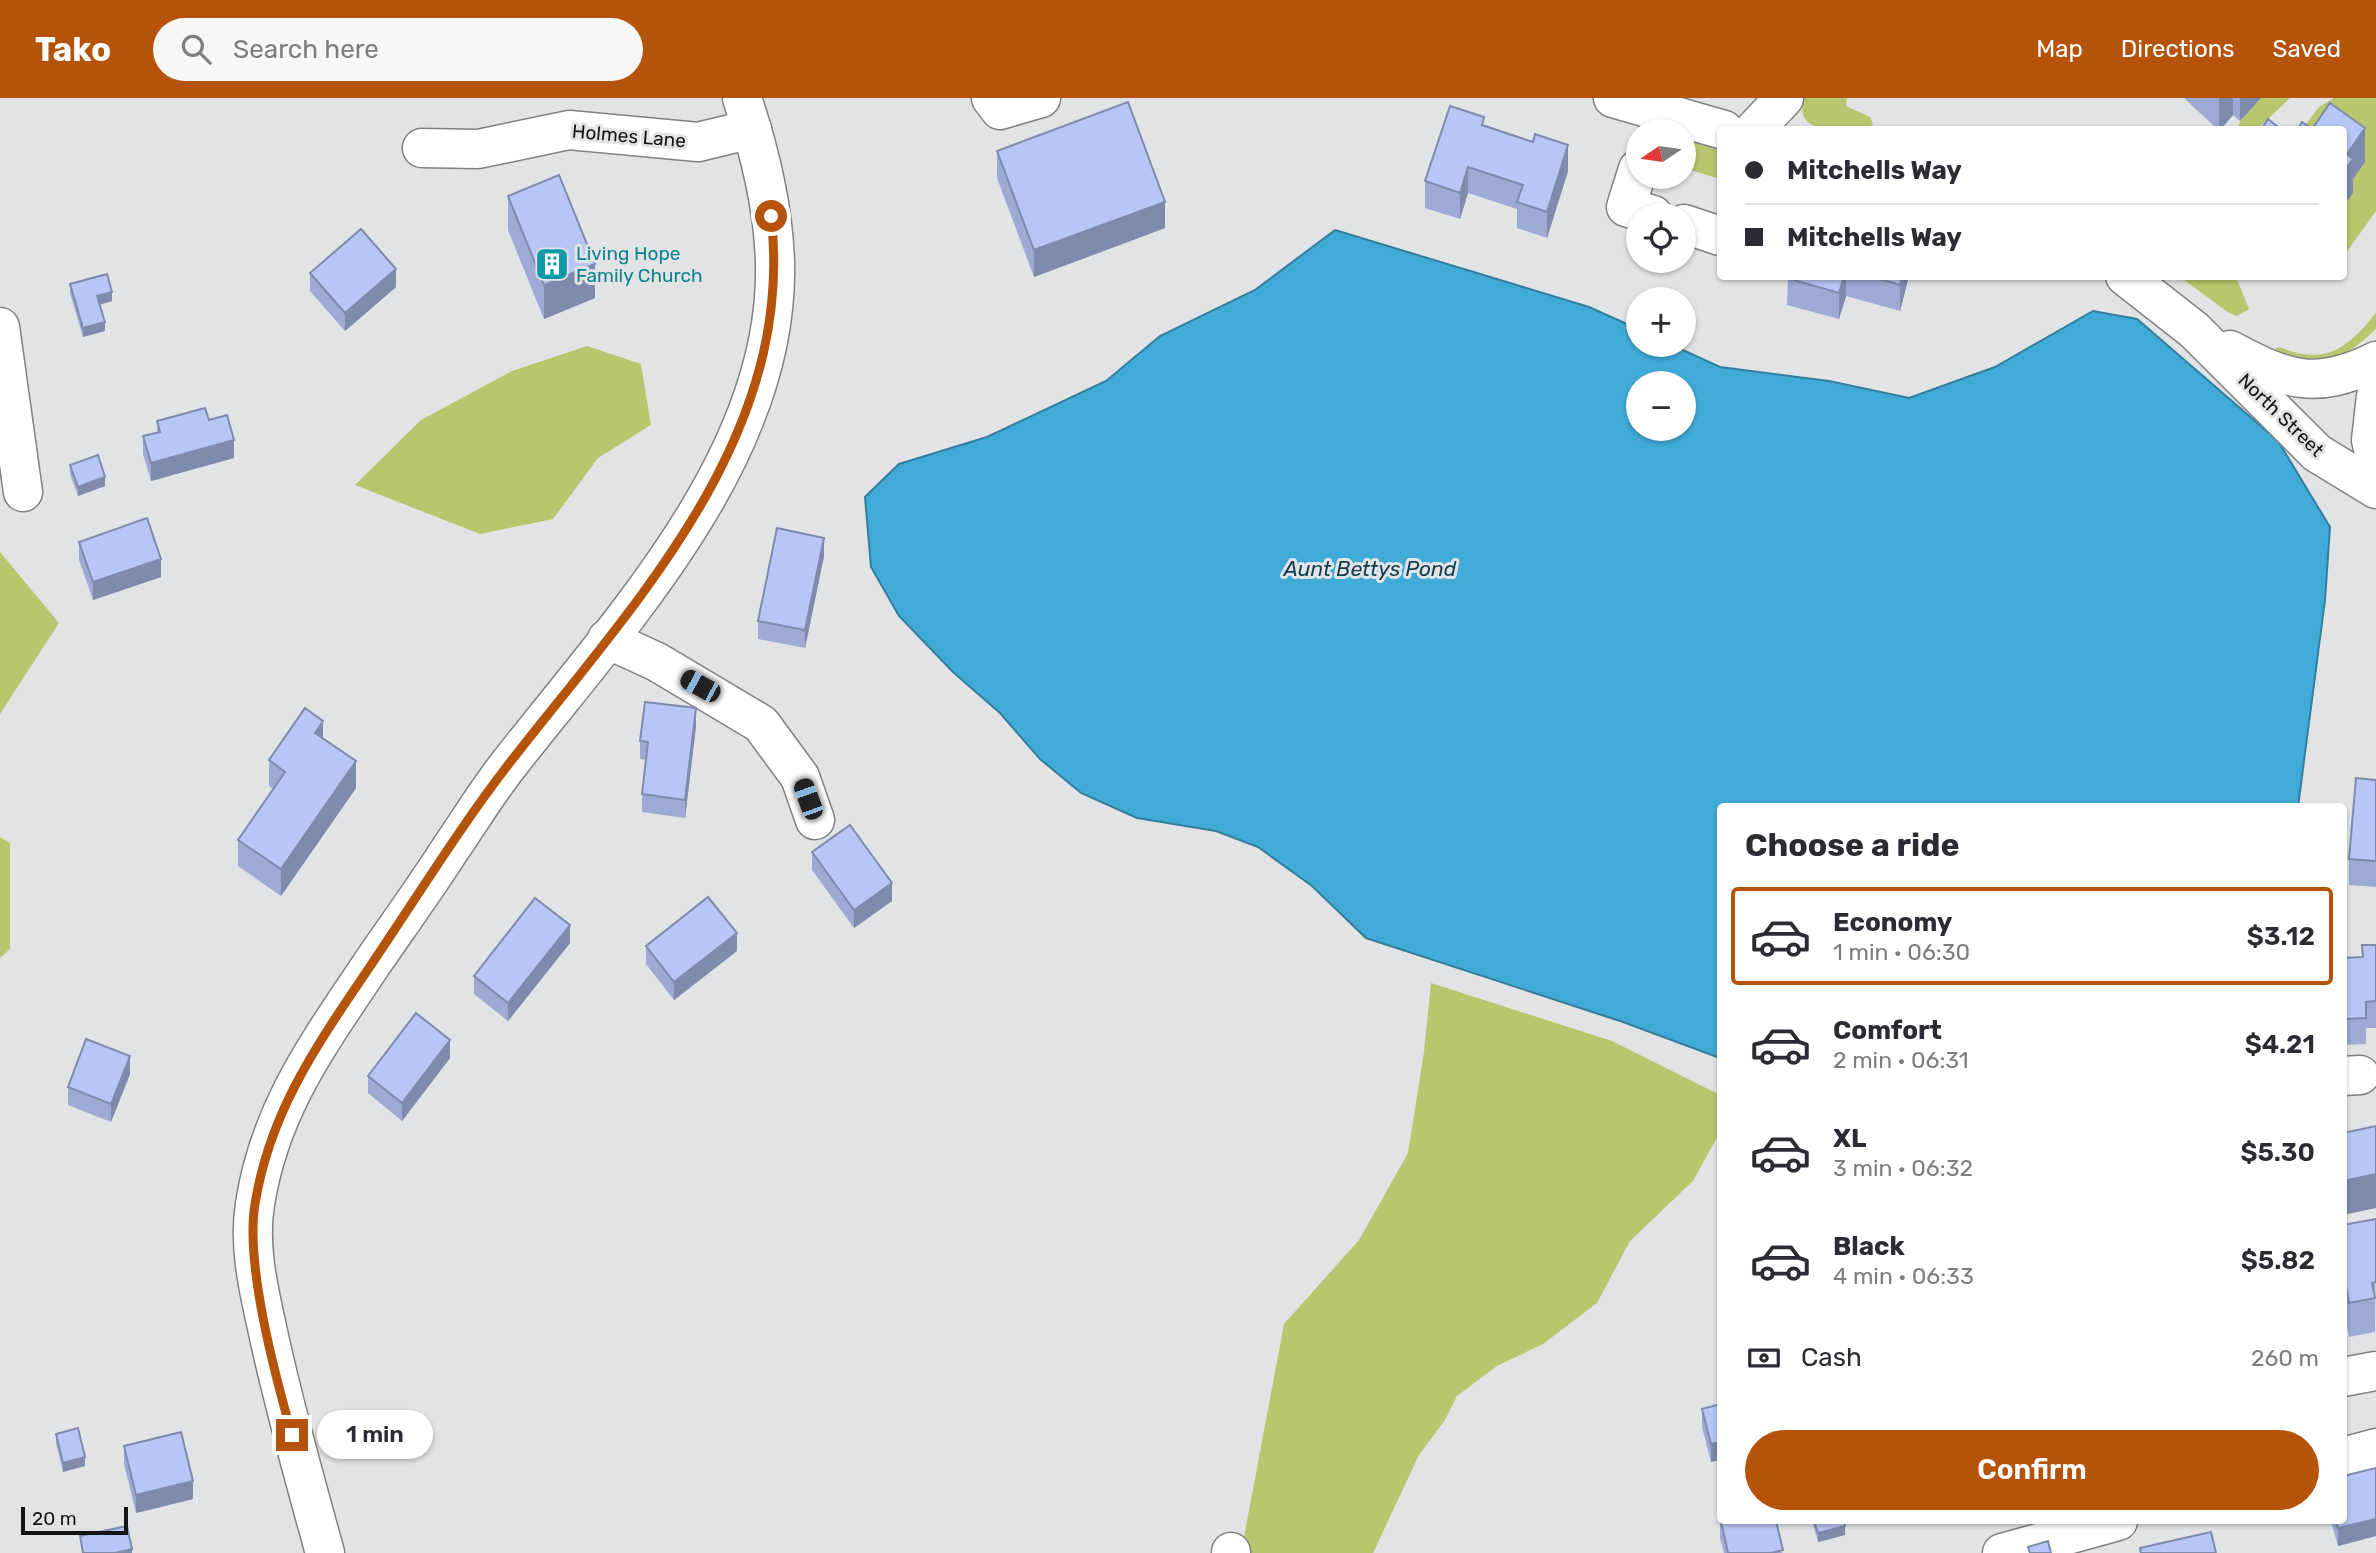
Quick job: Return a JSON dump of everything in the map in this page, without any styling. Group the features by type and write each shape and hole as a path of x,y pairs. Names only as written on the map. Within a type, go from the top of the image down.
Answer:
{"street":[{"path":"991,98 1000,110 1041,98"},
{"path":"1614,98 1649,119"},
{"path":"1759,126 1784,98"},
{"path":"325,1553 285,1411 254,1256 254,1206 268,1145 284,1101 341,1010 505,769 659,569 707,495 737,438 759,377 773,301 776,267 769,199 747,113"},
{"name":"Holmes Lane","path":"422,148 478,149 569,130 698,142 747,113"},
{"path":"1696,126 1717,129"},
{"path":"1696,229 1717,235"},
{"name":"North Street","path":"2130,280 2194,330 2317,453 2376,489"},
{"path":"0,327 23,492"},
{"name":"North Street","path":"2194,330 2280,375 2302,380 2339,375 2376,361"},
{"path":"2376,396 2371,440 2376,462"},
{"path":"607,639 657,663 761,724 800,777 815,820"},
{"path":"2347,1376 2376,1371"},
{"path":"2347,1456 2376,1448"},
{"path":"2001,1553 2107,1524"}],"green space":[{"path":"1804,98 1847,98 1846,106 1870,117 1873,124 1815,126 1805,119 1802,110"},
{"path":"2261,98 2290,98 2261,126 2238,126"},
{"path":"2334,98 2376,98 2376,211 2347,251 2347,126 2304,126 2319,107"},
{"path":"1696,143 1717,149 1717,178 1696,172"},
{"path":"2184,280 2237,280 2249,309 2237,316"},
{"path":"2376,313 2376,329 2340,356 2316,362 2303,361 2274,350 2279,347 2309,355 2334,351 2355,336"},
{"path":"587,346 641,364 651,425 598,458 553,519 480,534 355,485 421,420 512,371"},
{"path":"0,552 59,623 0,714"},
{"path":"0,837 10,843 10,949 0,958"},
{"path":"1431,983 1612,1041 1717,1094 1717,1137 1693,1181 1630,1241 1597,1303 1543,1344 1497,1366 1457,1396 1445,1420 1419,1455 1373,1553 1241,1553 1284,1324 1359,1240 1408,1153 1424,1052"}],"water":[{"name":"Aunt Bettys Pond","path":"1335,230 1589,307 1626,324 1626,357 1696,356 1720,367 1829,381 1909,398 1995,367 2093,311 2137,319 2278,441 2330,527 2325,600 2299,803 1717,803 1717,1057 1623,1022 1366,938 1312,886 1258,847 1216,831 1137,818 1081,793 1040,759 1000,713 953,672 899,616 871,567 865,497 899,464 987,437 1106,381 1160,336 1255,290"}],"building":[{"path":"1128,102 1165,202 1034,250 997,151"},
{"path":"2330,103 2365,128 2347,154 2347,126 2314,126"},
{"path":"1450,106 1484,117 1482,125 1533,142 1535,134 1568,145 1547,212 1517,202 1523,185 1468,167 1460,193 1425,181"},
{"path":"2268,119 2277,126 2264,126"},
{"path":"2347,154 2353,159 2347,167"},
{"path":"559,175 595,264 544,285 508,196"},
{"path":"361,229 396,269 345,313 310,273"},
{"path":"107,274 112,292 97,296 105,322 83,328 70,284"},
{"path":"1794,280 1843,280 1839,293"},
{"path":"1883,280 1901,280 1900,285"},
{"path":"205,408 209,420 227,415 234,440 151,463 143,436 160,432 157,421"},
{"path":"98,455 105,477 78,487 70,465"},
{"path":"147,518 161,559 93,582 79,542"},
{"path":"777,528 824,538 805,630 758,621"},
{"path":"645,702 696,708 685,800 642,794 648,742 640,741"},
{"path":"305,708 323,721 315,733 356,761 281,869 238,840 285,772 269,760"},
{"path":"2356,778 2376,780 2376,861 2349,859"},
{"path":"850,825 892,883 854,910 812,852"},
{"path":"708,897 737,933 674,982 646,946"},
{"path":"535,898 570,925 508,1003 474,976"},
{"path":"2362,945 2376,945 2376,1001 2366,1002 2366,1018 2347,1019 2347,958 2363,957"},
{"path":"416,1013 450,1040 402,1103 368,1076"},
{"path":"86,1039 130,1056 111,1104 68,1087"},
{"path":"2376,1126 2376,1174 2347,1180 2347,1132"},
{"path":"2376,1219 2376,1282 2372,1283 2375,1298 2349,1303 2347,1224"},
{"path":"1717,1405 1717,1443 1711,1444 1702,1409"},
{"path":"78,1428 85,1457 63,1463 56,1434"},
{"path":"181,1432 193,1481 136,1495 124,1446"},
{"path":"2376,1468 2376,1519 2338,1528 2337,1524 2347,1524 2347,1475"},
{"path":"1722,1524 1777,1524 1783,1550 1771,1553 1728,1553"},
{"path":"1815,1524 1845,1524 1845,1526 1818,1533"},
{"path":"127,1526 132,1549 115,1553 83,1553 80,1536"},
{"path":"2211,1532 2216,1553 2141,1553 2140,1548"},
{"path":"2048,1541 2051,1553 2030,1553 2028,1547"}],"place":[{"name":"Living Hope Family Church","path":"552,264"}],"route":[{"path":"292,1435 260,1295 253,1230 254,1206 268,1145 284,1101 320,1041 505,769 652,579 687,529 724,465 748,412 768,335 776,267 771,216"}]}
